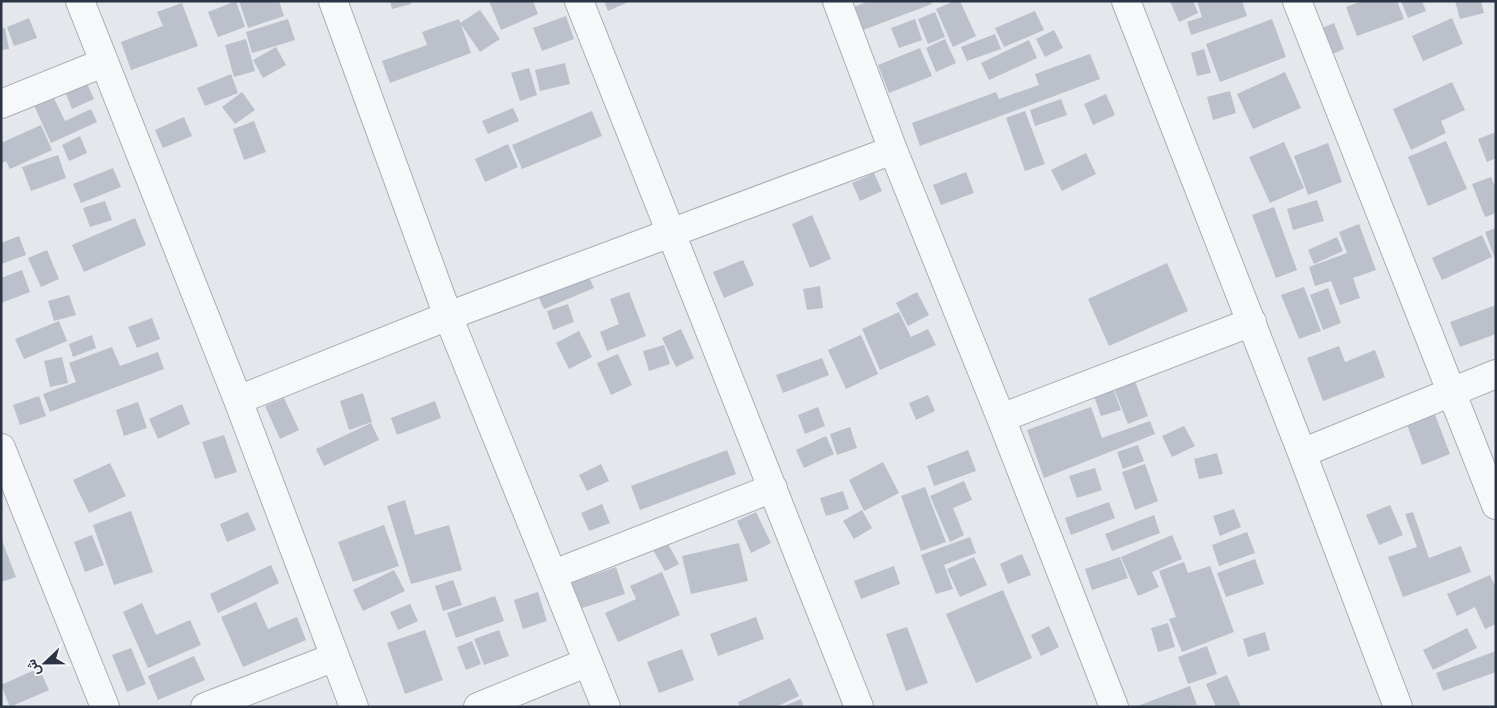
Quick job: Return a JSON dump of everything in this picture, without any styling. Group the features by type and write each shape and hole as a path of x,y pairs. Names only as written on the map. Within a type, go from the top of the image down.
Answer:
{"street":[{"path":"80,1 103,64 238,400 354,707"},
{"path":"333,1 448,316 554,574 606,707"},
{"path":"579,1 859,707"},
{"path":"836,1 893,150 1001,418 1114,707"},
{"path":"1126,1 1252,322 1398,707"},
{"path":"1297,1 1496,505"},
{"path":"1,104 103,64"},
{"path":"238,400 448,316 893,150"},
{"path":"1001,418 1252,322"},
{"path":"1302,453 1496,374"},
{"path":"1,448 105,707"},
{"path":"554,574 773,488"},
{"path":"205,707 335,657"},
{"path":"478,707 588,662"}],"building":[{"path":"236,1 245,27 218,37 208,12"},
{"path":"239,1 279,1 284,16 248,28"},
{"path":"390,1 411,1 411,4 392,9"},
{"path":"489,1 533,1 538,14 501,30"},
{"path":"604,1 631,1 608,11"},
{"path":"869,1 931,1 932,4 863,30 854,7"},
{"path":"954,1 960,1 976,36 953,47 936,9"},
{"path":"1170,1 1193,1 1198,13 1179,22"},
{"path":"1197,1 1242,1 1247,16 1191,35 1187,22 1202,17"},
{"path":"1362,1 1397,1 1404,19 1357,36 1346,7"},
{"path":"1401,1 1422,1 1426,11 1408,18"},
{"path":"1455,1 1481,1 1484,13 1460,19"},
{"path":"182,3 198,46 131,70 121,42 163,26 157,12"},
{"path":"480,10 500,39 480,52 460,23"},
{"path":"1035,11 1044,30 1004,47 995,28"},
{"path":"935,12 945,37 928,44 918,19"},
{"path":"566,16 574,39 542,51 533,28"},
{"path":"29,18 37,38 14,46 7,27"},
{"path":"1452,18 1463,44 1423,61 1412,36"},
{"path":"288,19 295,40 252,53 246,32"},
{"path":"459,19 471,53 390,83 382,61 427,45 422,32"},
{"path":"915,19 922,40 899,48 891,28"},
{"path":"1272,19 1286,57 1220,82 1206,44"},
{"path":"1334,23 1344,49 1326,57 1315,31"},
{"path":"5,28 9,49 1,50 1,29"},
{"path":"1054,30 1063,48 1045,57 1036,39"},
{"path":"995,34 1001,49 967,61 961,47"},
{"path":"246,39 255,71 234,77 225,45"},
{"path":"945,39 956,63 936,72 926,48"},
{"path":"1029,40 1037,58 989,80 981,63"},
{"path":"276,47 286,65 263,78 253,60"},
{"path":"920,48 932,76 889,93 878,65"},
{"path":"1204,49 1211,73 1197,76 1191,53"},
{"path":"1090,54 1100,79 920,146 912,123 996,92 999,99 1039,85 1035,74"},
{"path":"565,63 570,84 540,91 535,70"},
{"path":"529,68 537,95 520,101 511,73"},
{"path":"81,70 94,99 72,109 60,79"},
{"path":"1285,72 1301,108 1253,129 1237,94"},
{"path":"231,74 238,93 205,106 197,88"},
{"path":"1452,82 1465,110 1441,121 1446,133 1411,150 1393,109"},
{"path":"1230,91 1236,113 1213,120 1207,97"},
{"path":"242,92 255,110 235,124 222,107"},
{"path":"52,94 65,121 91,109 97,122 51,143 33,103"},
{"path":"1106,94 1115,115 1093,125 1084,104"},
{"path":"1061,99 1067,115 1035,126 1030,110"},
{"path":"513,108 519,121 488,134 482,121"},
{"path":"592,111 602,136 522,169 512,145"},
{"path":"1025,111 1045,164 1025,171 1006,118"},
{"path":"184,117 192,136 163,148 155,130"},
{"path":"254,121 266,152 244,160 233,129"},
{"path":"41,125 52,150 10,169 6,161 1,164 1,143"},
{"path":"1496,132 1496,158 1487,162 1478,139"},
{"path":"80,136 87,153 69,161 62,145"},
{"path":"1446,141 1467,189 1428,206 1408,157"},
{"path":"1284,142 1304,188 1270,203 1249,157"},
{"path":"1328,143 1342,182 1308,195 1294,156"},
{"path":"508,144 518,167 485,182 475,159"},
{"path":"1086,153 1096,174 1062,191 1051,170"},
{"path":"58,155 66,178 31,191 22,167"},
{"path":"113,168 121,187 81,203 73,184"},
{"path":"966,172 974,193 941,205 933,185"},
{"path":"874,173 882,191 860,201 852,183"},
{"path":"1491,177 1496,188 1496,213 1485,217 1472,184"},
{"path":"1317,200 1324,221 1293,230 1287,209"},
{"path":"105,201 112,220 90,227 83,208"},
{"path":"1274,207 1297,270 1276,278 1252,215"},
{"path":"812,215 831,259 810,268 792,224"},
{"path":"135,218 146,245 84,272 72,245"},
{"path":"1359,224 1376,270 1353,278 1360,298 1340,305 1331,281 1315,286 1309,267 1347,253 1339,232"},
{"path":"1496,228 1496,261 1485,232"},
{"path":"1482,235 1492,257 1442,280 1432,258"},
{"path":"19,236 26,255 1,264 1,243"},
{"path":"1337,237 1343,251 1314,264 1308,250"},
{"path":"47,250 59,279 41,287 28,258"},
{"path":"743,260 754,285 724,298 713,272"},
{"path":"1167,263 1188,311 1109,346 1088,299"},
{"path":"585,269 594,288 544,309 536,291"},
{"path":"22,270 30,292 1,303 1,278"},
{"path":"820,286 823,308 807,310 803,289"},
{"path":"1304,287 1321,331 1299,339 1281,295"},
{"path":"1328,288 1341,323 1323,330 1310,295"},
{"path":"629,292 646,336 607,351 600,332 619,324 610,299"},
{"path":"917,292 929,315 908,326 896,303"},
{"path":"69,295 76,315 54,321 48,301"},
{"path":"568,304 574,322 553,330 547,311"},
{"path":"1496,305 1496,334 1460,347 1450,322"},
{"path":"899,312 911,337 928,329 936,345 880,370 862,329"},
{"path":"152,318 160,339 137,348 128,327"},
{"path":"59,321 67,341 24,359 15,339"},
{"path":"681,329 694,358 676,367 662,338"},
{"path":"579,331 592,357 569,369 556,343"},
{"path":"92,335 96,348 73,357 69,344"},
{"path":"861,335 878,374 846,389 828,350"},
{"path":"664,345 670,364 649,371 643,351"},
{"path":"1339,346 1345,362 1375,350 1385,377 1323,401 1307,358"},
{"path":"112,347 120,366 158,352 164,369 50,412 43,394 76,382 69,363"},
{"path":"618,354 632,385 611,395 597,363"},
{"path":"62,357 68,383 50,387 44,361"},
{"path":"822,358 829,375 783,393 776,375"},
{"path":"1135,381 1148,416 1128,424 1114,389"},
{"path":"1112,386 1121,410 1101,416 1093,393"},
{"path":"363,393 372,422 349,430 340,401"},
{"path":"928,395 935,411 916,420 909,403"},
{"path":"39,396 46,416 20,425 13,405"},
{"path":"284,398 299,430 280,439 265,406"},
{"path":"435,401 441,418 397,435 391,418"},
{"path":"138,402 147,428 124,436 116,410"},
{"path":"182,404 190,424 158,439 149,419"},
{"path":"818,407 825,426 805,434 798,415"},
{"path":"1091,407 1102,438 1150,421 1155,434 1044,478 1027,430"},
{"path":"1434,412 1450,454 1422,465 1406,422"},
{"path":"371,423 379,440 324,466 316,449"},
{"path":"1184,426 1195,446 1172,457 1162,436"},
{"path":"850,427 857,448 837,455 830,434"},
{"path":"224,435 237,472 215,479 202,442"},
{"path":"826,436 834,454 804,468 796,450"},
{"path":"1138,445 1144,461 1123,469 1117,452"},
{"path":"727,450 736,474 640,510 631,486"},
{"path":"968,450 976,471 934,486 927,466"},
{"path":"1217,453 1223,474 1199,479 1194,459"},
{"path":"883,462 899,493 864,511 849,480"},
{"path":"110,463 126,496 89,513 73,480"},
{"path":"601,464 609,481 587,491 579,475"},
{"path":"1145,464 1158,501 1135,510 1122,472"},
{"path":"1095,468 1102,490 1077,498 1069,476"},
{"path":"964,481 972,500 953,508 964,535 950,542 930,496"},
{"path":"925,487 946,542 921,551 901,496"},
{"path":"843,491 849,509 826,516 820,498"},
{"path":"405,500 415,535 449,525 462,570 411,584 387,506"},
{"path":"1109,502 1115,518 1071,535 1065,518"},
{"path":"602,504 610,523 589,531 581,513"},
{"path":"1390,505 1403,535 1379,545 1366,515"},
{"path":"1234,509 1241,527 1220,536 1213,516"},
{"path":"862,510 872,528 854,539 843,521"},
{"path":"131,511 153,572 114,585 93,525"},
{"path":"248,512 256,530 227,542 220,524"},
{"path":"756,512 771,543 751,553 737,521"},
{"path":"1413,512 1429,558 1461,546 1471,572 1403,597 1388,557 1417,547 1405,514"},
{"path":"1154,515 1160,533 1112,551 1105,534"},
{"path":"384,525 399,566 353,582 338,542"},
{"path":"1247,532 1255,553 1219,566 1212,545"},
{"path":"92,535 104,565 85,572 74,542"},
{"path":"1172,535 1182,559 1152,572 1159,587 1138,596 1121,557"},
{"path":"970,537 976,553 944,565 953,589 936,594 921,555"},
{"path":"1,538 16,577 1,582"},
{"path":"667,542 679,564 665,571 653,550"},
{"path":"739,543 748,581 691,594 682,556"},
{"path":"1022,554 1031,575 1008,584 1000,564"},
{"path":"974,557 987,585 960,597 947,569"},
{"path":"1120,557 1128,578 1092,590 1085,569"},
{"path":"1255,559 1264,584 1226,597 1217,573"},
{"path":"1184,562 1188,573 1210,566 1234,632 1182,652 1169,619 1176,617 1159,571"},
{"path":"271,565 279,583 218,613 210,594"},
{"path":"894,566 900,584 861,599 854,581"},
{"path":"616,567 625,594 579,609 571,583"},
{"path":"394,570 405,591 363,611 353,590"},
{"path":"662,572 680,615 618,642 605,613 636,599 630,586"},
{"path":"1490,575 1496,588 1496,624 1485,629 1475,607 1457,616 1447,594"},
{"path":"453,580 462,605 443,611 435,586"},
{"path":"1003,590 1032,658 976,683 946,614"},
{"path":"538,592 547,621 523,629 514,600"},
{"path":"495,596 504,621 456,638 447,613"},
{"path":"256,602 268,629 297,617 306,640 243,667 221,617"},
{"path":"142,603 156,635 190,620 201,645 148,668 123,612"},
{"path":"410,604 418,621 398,630 390,612"},
{"path":"756,617 764,639 718,656 710,634"},
{"path":"1168,623 1175,647 1158,652 1151,628"},
{"path":"1049,626 1059,647 1041,656 1031,635"},
{"path":"907,627 928,683 906,691 886,634"},
{"path":"1467,628 1477,648 1433,670 1423,650"},
{"path":"425,630 443,680 405,694 387,643"},
{"path":"499,630 509,656 484,665 474,639"},
{"path":"1265,632 1270,650 1248,657 1243,639"},
{"path":"472,641 481,664 466,670 457,647"},
{"path":"1207,646 1217,674 1188,684 1178,657"},
{"path":"131,648 146,684 127,692 112,655"},
{"path":"682,649 694,680 659,693 647,662"},
{"path":"1496,651 1496,672 1443,691 1436,673"},
{"path":"194,656 205,680 158,700 148,676"},
{"path":"39,668 49,690 10,707 1,685"},
{"path":"1227,675 1241,707 1216,707 1206,684"},
{"path":"790,678 799,696 776,707 740,707 738,702"},
{"path":"1190,686 1197,705 1135,707"},
{"path":"801,699 804,707 782,707"}]}
